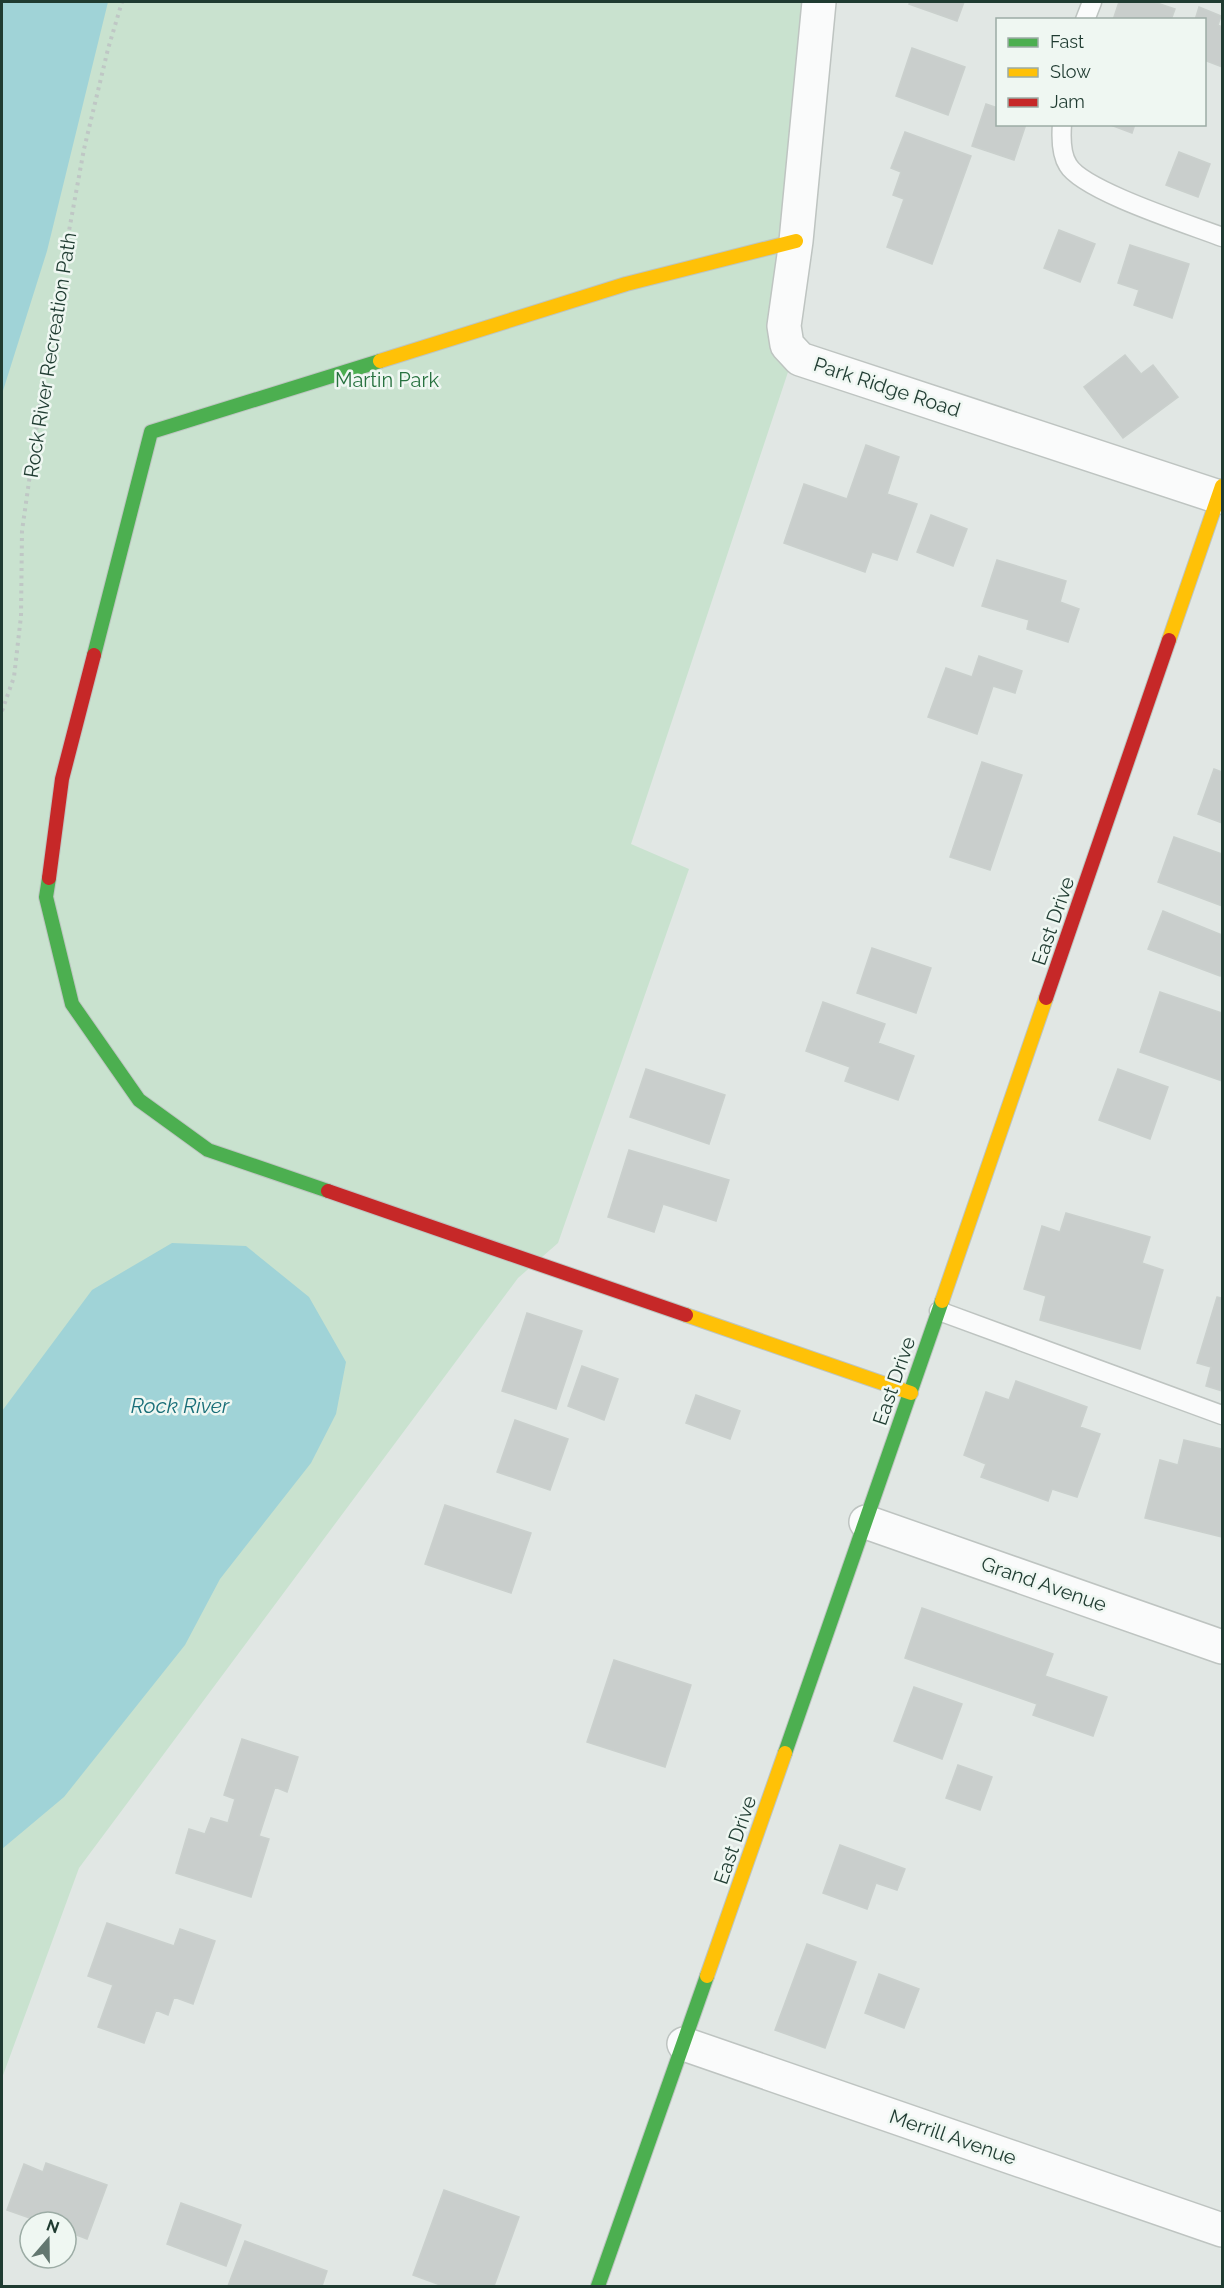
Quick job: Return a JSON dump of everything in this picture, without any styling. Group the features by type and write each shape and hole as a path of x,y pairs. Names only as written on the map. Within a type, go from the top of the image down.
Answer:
{"street":[{"name":"Park Ridge Road","path":"819,2 796,241 784,326 787,345 800,359 1221,491"},
{"path":"796,241 626,284 151,432 62,779 46,897 72,1004 139,1100 208,1150 911,1393"},
{"name":"East Drive","path":"598,2286 939,1311 1214,541 1221,491"},
{"name":"Grand Avenue","path":"866,1522 1222,1647"},
{"name":"Merrill Avenue","path":"684,2044 1222,2230"}],"lane":[{"path":"1086,18 1092,2"},
{"path":"1062,126 1063,153 1068,166 1079,175 1113,196 1222,237"},
{"path":"939,1311 1222,1415"}],"path":[{"name":"Rock River Recreation Path","path":"2,711 14,677 21,615 22,531 49,340 84,149 108,49 123,2"}],"green space":[{"name":"Martin Park","path":"90,2 807,2 770,351 790,366 631,844 689,869 558,1243 518,1278 79,1868 2,2078 2,350"}],"water":[{"path":"2,2 108,2 47,251 2,394"},
{"name":"Rock River","path":"172,1243 246,1246 309,1297 346,1362 336,1414 311,1463 220,1579 185,1645 64,1797 2,1849 2,1411 92,1290"}],"building":[{"path":"910,2 964,2 957,21 909,4"},
{"path":"1119,2 1154,2 1175,9 1172,18 1114,18"},
{"path":"1199,7 1221,16 1218,25 1222,27 1222,67 1206,61 1206,18 1196,18"},
{"path":"912,48 965,67 948,115 896,96"},
{"path":"986,104 996,107 996,126 1025,126 1014,160 972,146"},
{"path":"1113,126 1134,126 1132,133"},
{"path":"905,132 971,156 932,264 887,247 904,199 893,195 901,172 891,168"},
{"path":"1179,152 1210,164 1198,197 1166,185"},
{"path":"1059,230 1095,244 1080,282 1044,268"},
{"path":"1130,245 1189,264 1172,318 1134,305 1139,290 1118,283"},
{"path":"1125,355 1141,374 1153,365 1178,397 1123,438 1084,387"},
{"path":"866,445 899,457 887,494 917,504 897,560 872,552 865,572 784,543 804,484 847,499"},
{"path":"931,515 967,529 953,566 917,552"},
{"path":"997,560 1066,581 1060,602 1079,609 1068,642 1027,629 1029,620 982,606"},
{"path":"979,656 1022,671 1015,693 993,686 977,734 928,717 946,668 972,677"},
{"path":"982,762 1022,775 990,870 950,857"},
{"path":"1214,769 1222,772 1222,823 1198,814"},
{"path":"1174,837 1222,854 1222,906 1158,882"},
{"path":"1163,911 1222,935 1220,976 1148,949"},
{"path":"872,948 931,968 916,1013 857,993"},
{"path":"1160,992 1222,1013 1222,1081 1140,1052"},
{"path":"823,1002 885,1024 878,1043 914,1056 898,1100 845,1081 850,1067 806,1051"},
{"path":"646,1069 725,1095 709,1144 630,1117"},
{"path":"1118,1069 1168,1087 1150,1139 1099,1120"},
{"path":"629,1150 729,1180 716,1221 663,1204 654,1232 608,1217"},
{"path":"1066,1213 1150,1237 1142,1263 1163,1270 1140,1349 1040,1320 1046,1296 1024,1289 1042,1226 1060,1232"},
{"path":"1217,1297 1222,1298 1222,1391 1206,1386 1211,1367 1197,1363"},
{"path":"527,1313 582,1331 556,1409 502,1391"},
{"path":"582,1366 618,1379 604,1420 568,1406"},
{"path":"1016,1381 1087,1407 1080,1427 1100,1434 1077,1497 1052,1489 1048,1501 981,1477 986,1464 964,1455 986,1392 1009,1400"},
{"path":"696,1395 740,1411 730,1439 686,1423"},
{"path":"515,1420 568,1439 550,1490 497,1472"},
{"path":"1184,1440 1222,1449 1222,1537 1145,1518 1160,1460 1178,1465"},
{"path":"445,1505 531,1533 511,1593 425,1564"},
{"path":"922,1608 1053,1654 1045,1676 1107,1697 1093,1736 1033,1715 1037,1704 905,1658"},
{"path":"614,1660 691,1685 665,1767 587,1742"},
{"path":"914,1687 962,1704 942,1759 894,1741"},
{"path":"242,1739 298,1757 287,1792 275,1787 259,1836 269,1839 251,1897 176,1873 189,1829 205,1834 211,1818 228,1823 235,1799 224,1795"},
{"path":"958,1765 992,1777 980,1810 946,1798"},
{"path":"840,1845 905,1869 897,1890 876,1883 867,1909 823,1893"},
{"path":"107,1923 174,1946 180,1929 215,1941 193,2004 174,1997 168,2015 156,2010 144,2043 98,2027 113,1985 88,1976"},
{"path":"807,1944 856,1962 825,2048 775,2030"},
{"path":"879,1974 919,1989 904,2028 865,2013"},
{"path":"46,2163 107,2185 87,2239 78,2236 78,2210 18,2210 18,2214 7,2210 24,2164 43,2172"},
{"path":"444,2190 519,2217 494,2286 443,2286 413,2275"},
{"path":"181,2203 241,2225 226,2266 167,2244"},
{"path":"245,2241 327,2271 322,2286 228,2286"}],"traffic: fast":[{"path":"94,655 151,432 380,361"},
{"path":"49,878 46,897 72,1004 139,1100 208,1150 328,1191"},
{"path":"785,1753 942,1301"},
{"path":"598,2286 707,1976"}],"traffic: slow":[{"path":"380,361 626,284 796,241"},
{"path":"1169,640 1222,486"},
{"path":"942,1301 1046,998"},
{"path":"686,1315 911,1393"},
{"path":"707,1976 785,1753"}],"traffic: jam":[{"path":"1046,998 1169,640"},
{"path":"49,878 62,779 94,655"},
{"path":"328,1191 686,1315"}]}
